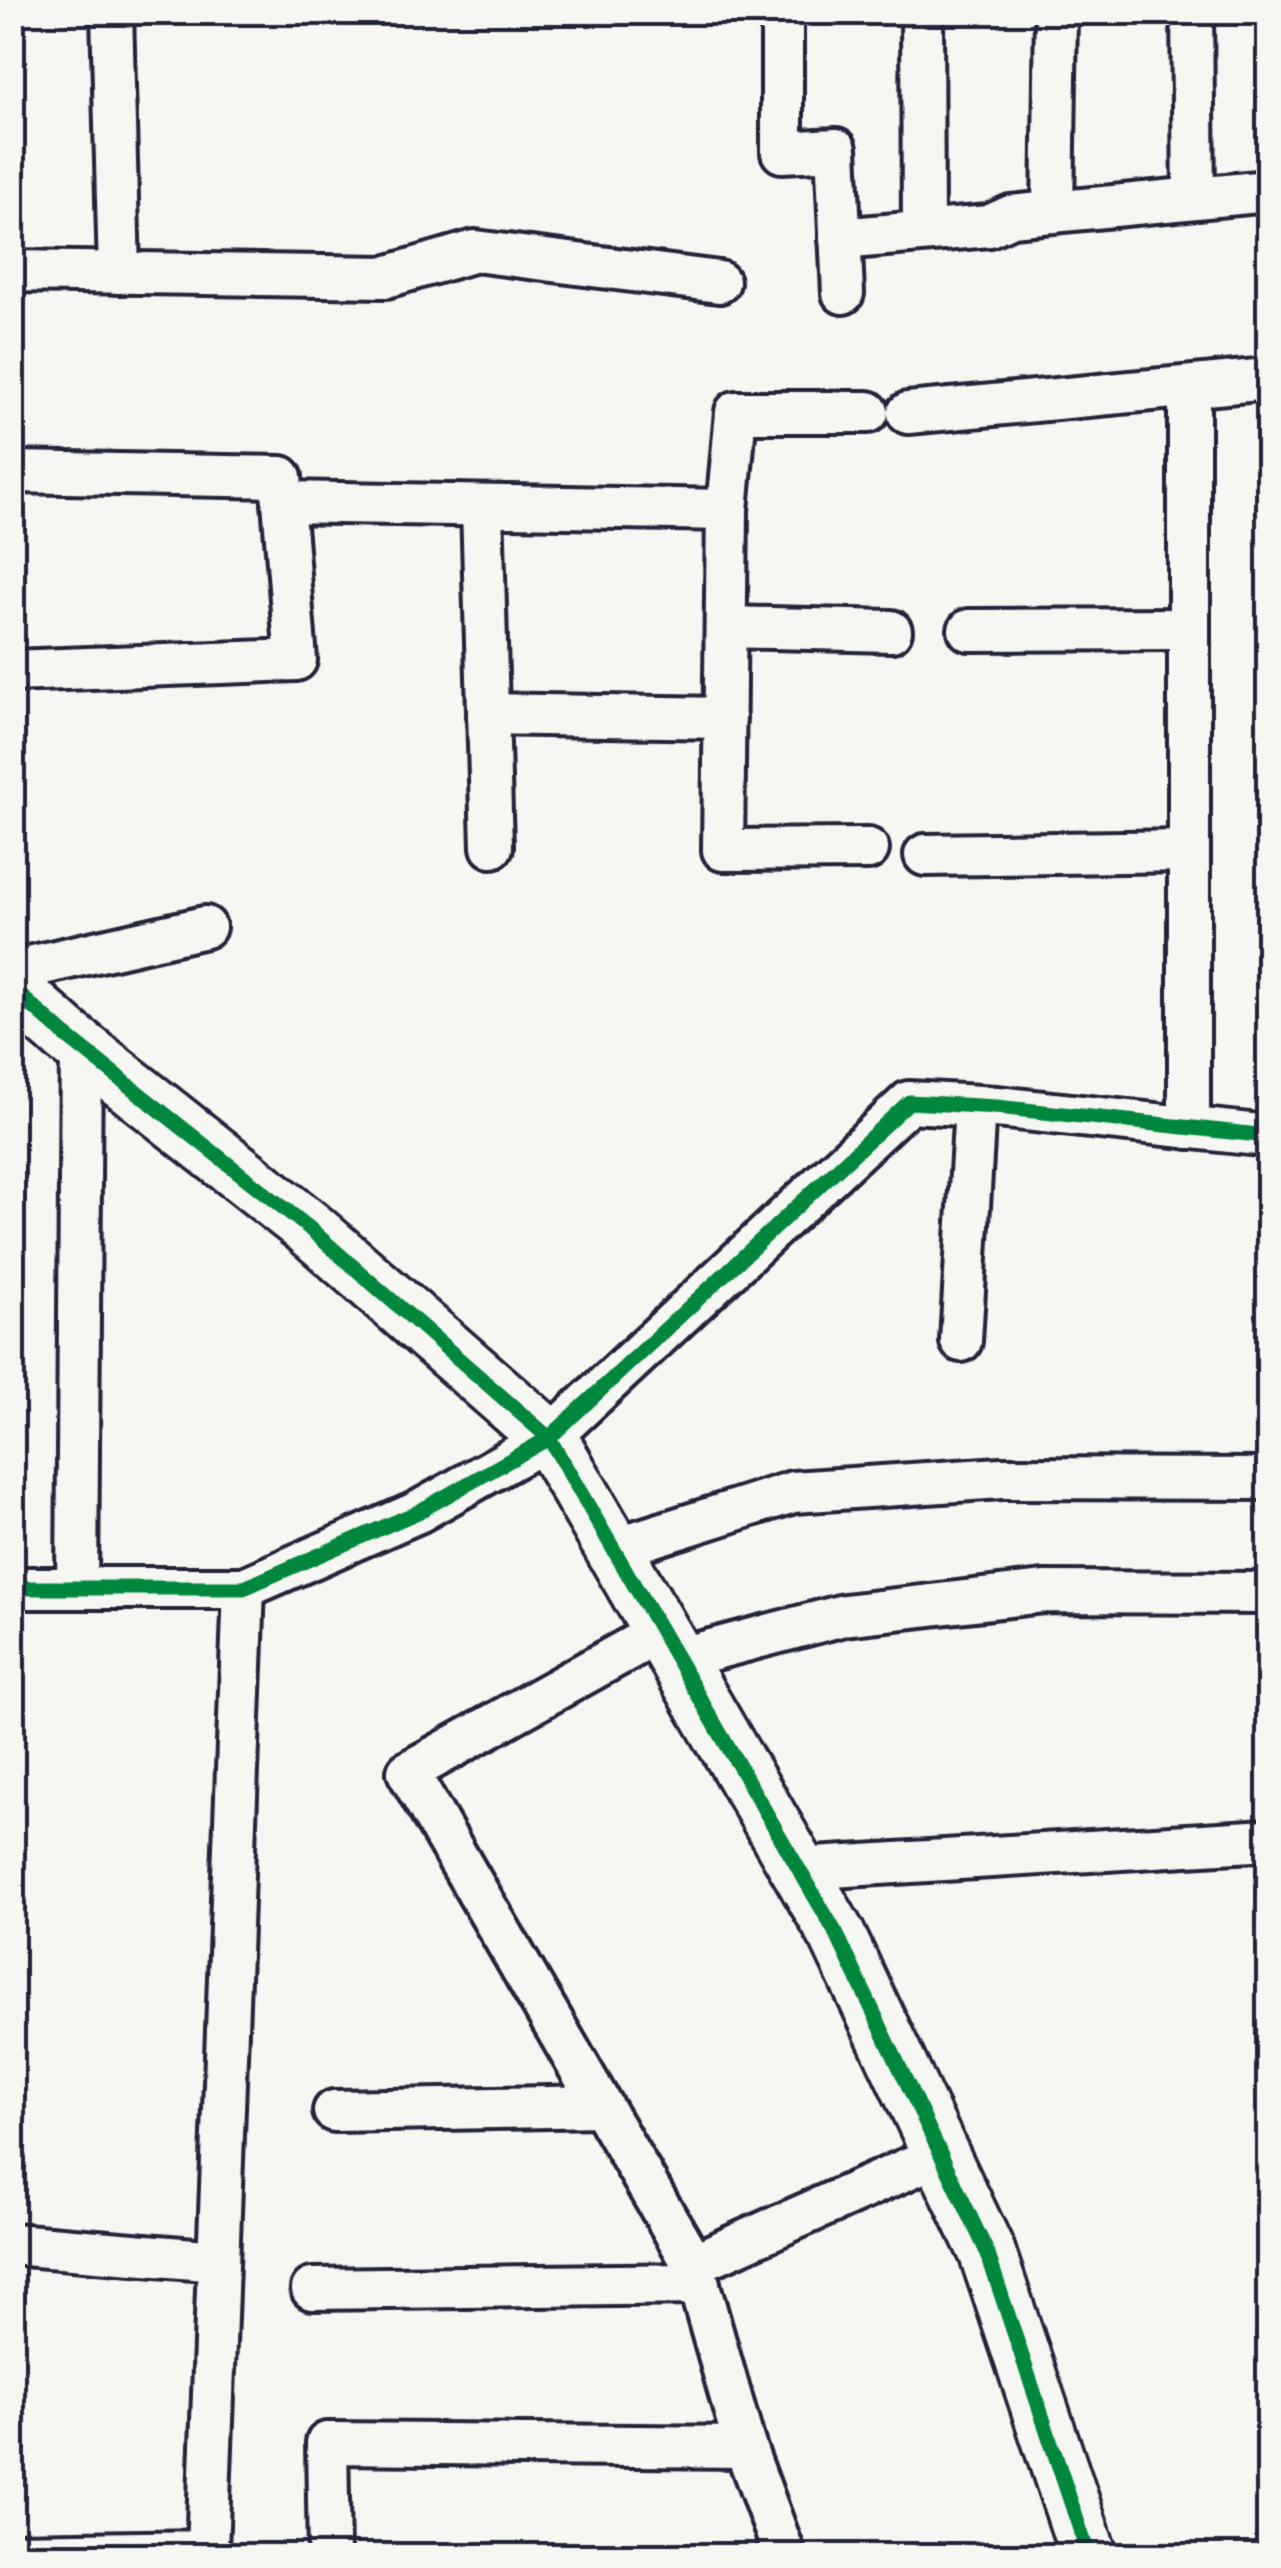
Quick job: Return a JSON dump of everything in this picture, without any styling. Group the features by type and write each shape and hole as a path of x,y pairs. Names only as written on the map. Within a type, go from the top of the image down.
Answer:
{"street":[{"path":"112,12 119,272"},
{"path":"782,12 782,152 836,149 843,293"},
{"path":"922,12 923,232"},
{"path":"1053,212 1056,12"},
{"path":"1192,12 1194,198"},
{"path":"840,239 989,226 1011,216 1268,190"},
{"path":"12,271 386,277 475,250 719,282"},
{"path":"908,412 1268,380"},
{"path":"1189,386 1189,1128"},
{"path":"868,412 736,412 726,510 723,850 868,849"},
{"path":"12,472 281,477 296,660 12,671"},
{"path":"283,502 726,510"},
{"path":"482,506 492,847"},
{"path":"726,627 890,631"},
{"path":"968,630 1189,628"},
{"path":"488,714 724,718"},
{"path":"925,854 1189,851"},
{"path":"12,971 205,927"},
{"path":"12,988 309,1228 550,1438 837,1935 987,2252 1090,2556"},
{"path":"77,1588 81,1047"},
{"path":"12,1588 244,1588 418,1512 550,1438 909,1102 1268,1136"},
{"path":"960,1341 975,1106"},
{"path":"614,1549 793,1492 1001,1478 1268,1479"},
{"path":"12,2554 208,2551 244,1588"},
{"path":"785,2556 746,2447 696,2274 408,1772 669,1645 844,1615 1044,1592 1268,1594"},
{"path":"799,1869 1268,1840"},
{"path":"334,2110 601,2106"},
{"path":"312,2288 696,2274 941,2154"},
{"path":"12,2244 218,2261"},
{"path":"329,2556 328,2444 746,2447"}],"cycle path":[{"path":"12,988 65,1035 309,1228 549,1438 837,1935 987,2252 1089,2556"},
{"path":"12,1588 244,1588 418,1512 549,1438 909,1102 997,1107 1268,1136"}]}
